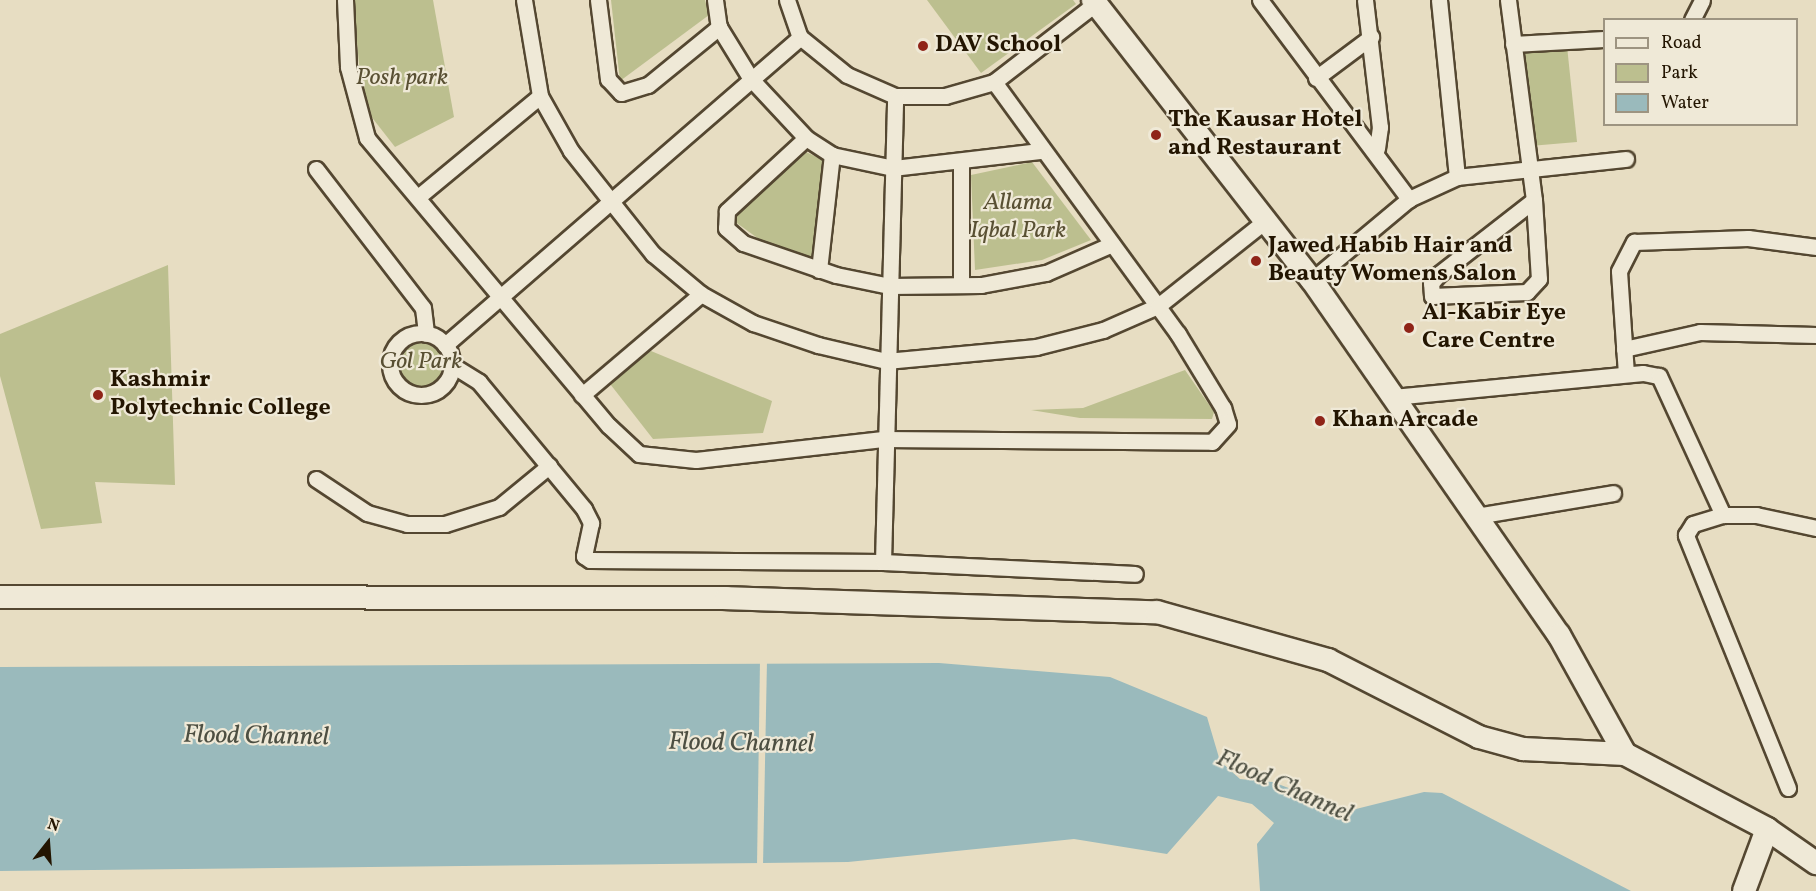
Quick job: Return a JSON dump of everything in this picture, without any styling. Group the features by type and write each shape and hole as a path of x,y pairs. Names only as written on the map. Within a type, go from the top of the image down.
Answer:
{"main road":[{"path":"1094,2 1264,222 1312,280 1559,635 1625,754"},
{"path":"0,597 726,598 1157,612 1328,660 1479,737 1522,749 1625,754 1767,829 1816,863"},
{"path":"1744,891 1767,829"}],"street":[{"path":"345,0 354,107 367,138 502,294 582,395 639,454 660,460 883,439 1212,442 1226,430 1228,416 1158,306 1041,151 994,82"},
{"path":"524,0 540,96 611,205 653,254 701,294 753,323 886,361 1036,347 1103,330 1158,306 1264,222"},
{"path":"598,0 608,80 621,93 648,85 719,27"},
{"path":"715,0 719,27 751,80 806,138 832,154 893,168 961,164 1041,151"},
{"path":"787,0 800,37 847,75 896,96 945,96 994,82 1094,2"},
{"path":"1260,0 1316,78 1377,149 1409,199"},
{"path":"1365,0 1380,128 1377,149"},
{"path":"1439,0 1457,177"},
{"path":"1508,0 1526,167 1534,200 1540,269 1535,286 1527,292 1432,296 1430,286 1439,274 1534,200"},
{"path":"1693,18 1702,0"},
{"path":"445,345 502,294 611,205 800,37"},
{"path":"1316,78 1371,37"},
{"path":"1513,44 1603,39"},
{"path":"418,197 540,96"},
{"path":"883,562 883,439 896,96"},
{"path":"806,138 739,196 725,219 726,228 743,243 819,270 889,286 961,285 1046,273 1112,244"},
{"path":"819,270 832,154"},
{"path":"1312,280 1409,199 1457,177 1526,167 1626,159"},
{"path":"961,164 961,285"},
{"path":"316,169 423,308 426,334"},
{"path":"1626,374 1619,271 1634,242 1748,238 1816,247"},
{"path":"582,395 701,294"},
{"path":"1624,349 1700,332 1816,335"},
{"path":"452,365 436,391 415,394 397,384 392,353 406,338 426,334 445,345 452,365 478,382 589,516 584,556 590,560 883,562 1135,574"},
{"path":"1393,397 1626,374 1652,374 1666,382 1723,515"},
{"path":"316,479 367,513 407,524 445,524 499,507 549,466"},
{"path":"1476,516 1613,493"},
{"path":"1788,788 1711,593 1687,548 1690,527 1723,515 1756,515 1816,528"}],"green space":[{"name":"Posh park","path":"353,0 433,0 454,117 395,147 363,106"},
{"path":"611,0 705,0 709,15 620,81"},
{"path":"927,0 1073,0 1076,4 981,73"},
{"path":"1567,46 1577,142 1530,146 1518,47"},
{"path":"806,152 823,160 812,259 763,242 727,216"},
{"name":"Allama Iqbal Park","path":"1032,162 1091,240 1042,260 975,270 971,175"},
{"path":"168,265 175,485 95,482 102,523 41,529 0,376 0,334"},
{"name":"Gol Park","path":"421,337 431,339 439,345 445,353 447,363 445,373 439,381 431,387 421,389 411,387 403,381 397,373 395,363 397,353 403,345 411,339"},
{"path":"651,351 772,401 763,433 653,439 607,380"},
{"path":"1185,370 1214,412 1212,419 1080,418 1031,410 1083,408"}],"water":[{"name":"Flood Channel","path":"939,663 1110,677 1207,717 1220,761 1240,779 1273,782 1348,811 1424,792 1442,793 1631,891 1260,891 1257,844 1274,823 1252,804 1218,796 1167,854 1074,839 848,862 0,871 0,667"}],"pier":[{"path":"760,660 767,660 763,866 757,866"}],"place":[{"name":"DAV School","path":"923,46"},
{"name":"The Kausar Hotel and Restaurant","path":"1156,135"},
{"name":"Jawed Habib Hair and Beauty Womens Salon","path":"1256,261"},
{"name":"Al-Kabir Eye Care Centre","path":"1409,328"},
{"name":"Kashmir Polytechnic College","path":"98,395"},
{"name":"Khan Arcade","path":"1320,421"}]}
